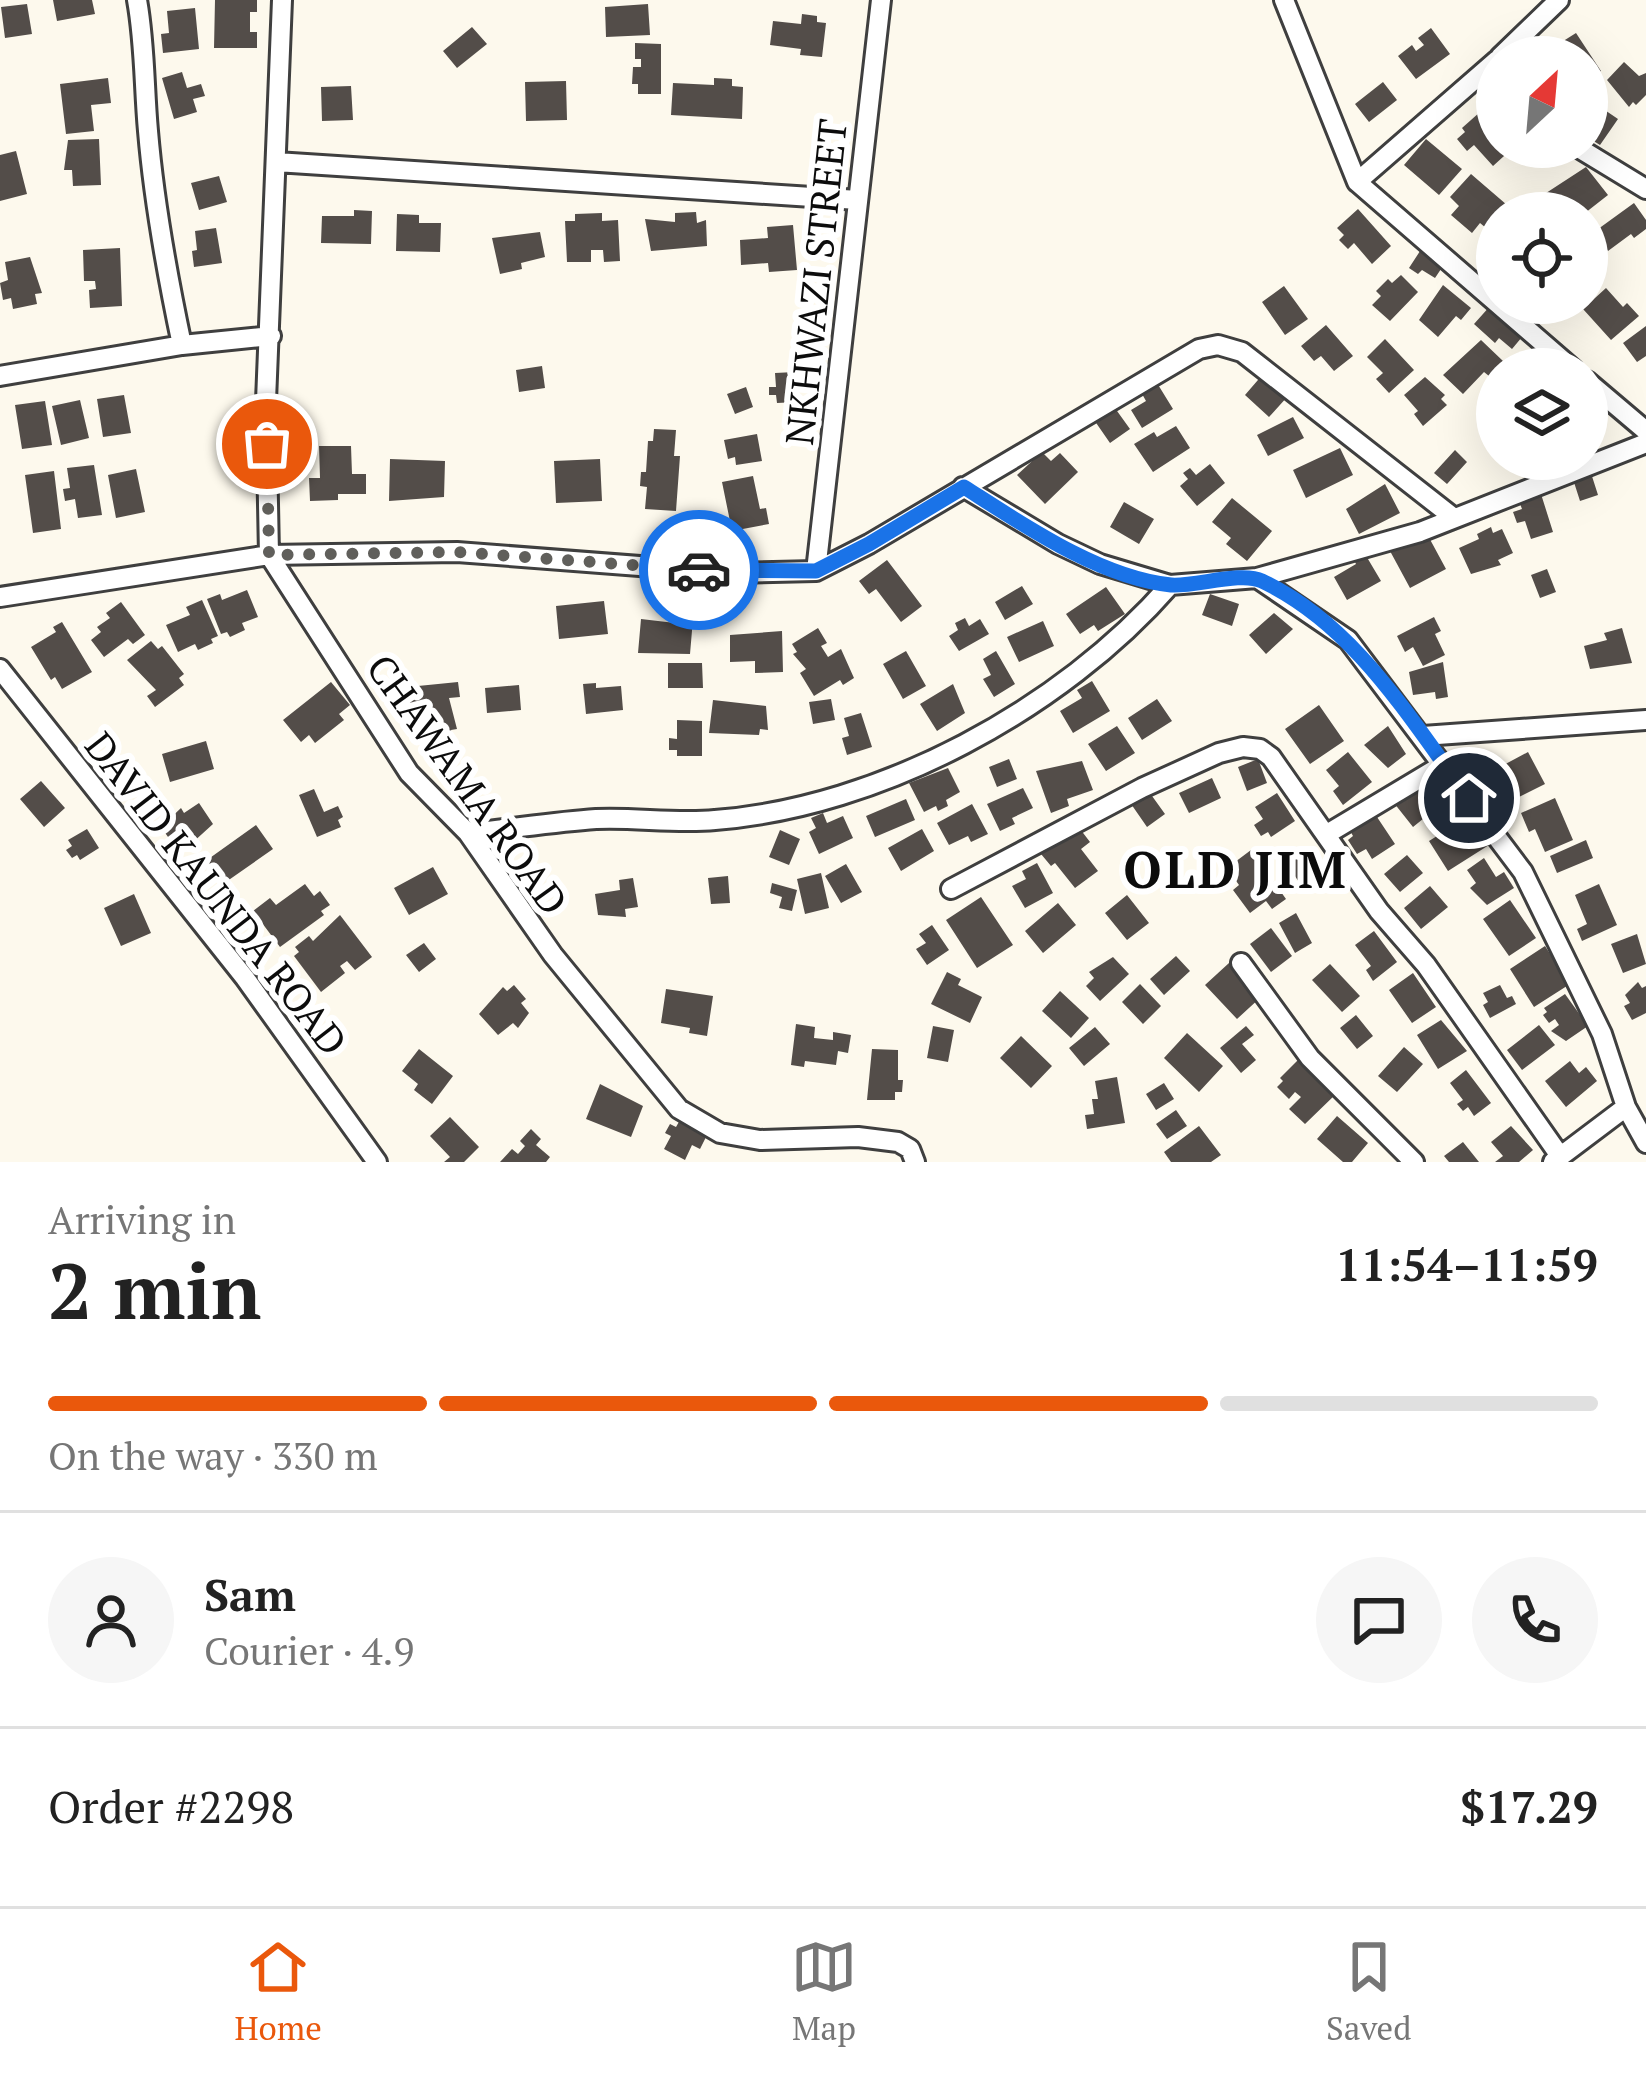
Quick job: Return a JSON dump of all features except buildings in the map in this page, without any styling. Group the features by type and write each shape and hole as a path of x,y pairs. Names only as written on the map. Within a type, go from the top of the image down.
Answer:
{"street":[{"path":"137,0 160,238 182,345"},
{"path":"269,555 266,401 283,0"},
{"name":"NKHWAZI STREET","path":"816,571 880,0"},
{"path":"1284,0 1357,182 1549,348"},
{"path":"1525,36 1559,0"},
{"path":"1357,182 1476,84"},
{"path":"276,162 858,200"},
{"path":"1608,166 1646,189"},
{"path":"0,376 182,345 271,336"},
{"path":"0,597 269,555 457,552 730,573 816,571 1199,349 1218,345 1242,352 1454,518"},
{"path":"1608,399 1646,431"},
{"path":"964,487 1100,564 1170,585 1257,578 1420,532 1646,443"},
{"name":"CHAWAMA ROAD","path":"269,555 409,773 468,833 553,955 679,1109 720,1133 760,1140 857,1136 898,1142 910,1149 915,1162"},
{"path":"1257,578 1348,640 1523,872 1602,1034 1626,1107 1646,1143"},
{"path":"468,833 596,819 716,820 847,796 954,750 1069,677 1135,626 1170,585"},
{"name":"DAVID KAUNDA ROAD","path":"0,669 245,978 376,1162"},
{"path":"1424,736 1646,720"},
{"path":"951,889 1142,788 1219,753 1243,747 1260,749 1271,757 1328,835 1378,911 1426,965 1556,1159 1626,1107"},
{"path":"1328,835 1444,764"},
{"path":"1241,963 1310,1058 1414,1162"}],"way so far":[{"path":"267,444 269,555 457,552 699,570"}],"district":[{"name":"OLD JIM","path":"1236,869"}],"route":[{"path":"699,570 816,571 964,487 1058,544 1134,575 1170,585 1257,578 1348,640 1469,798"}]}
